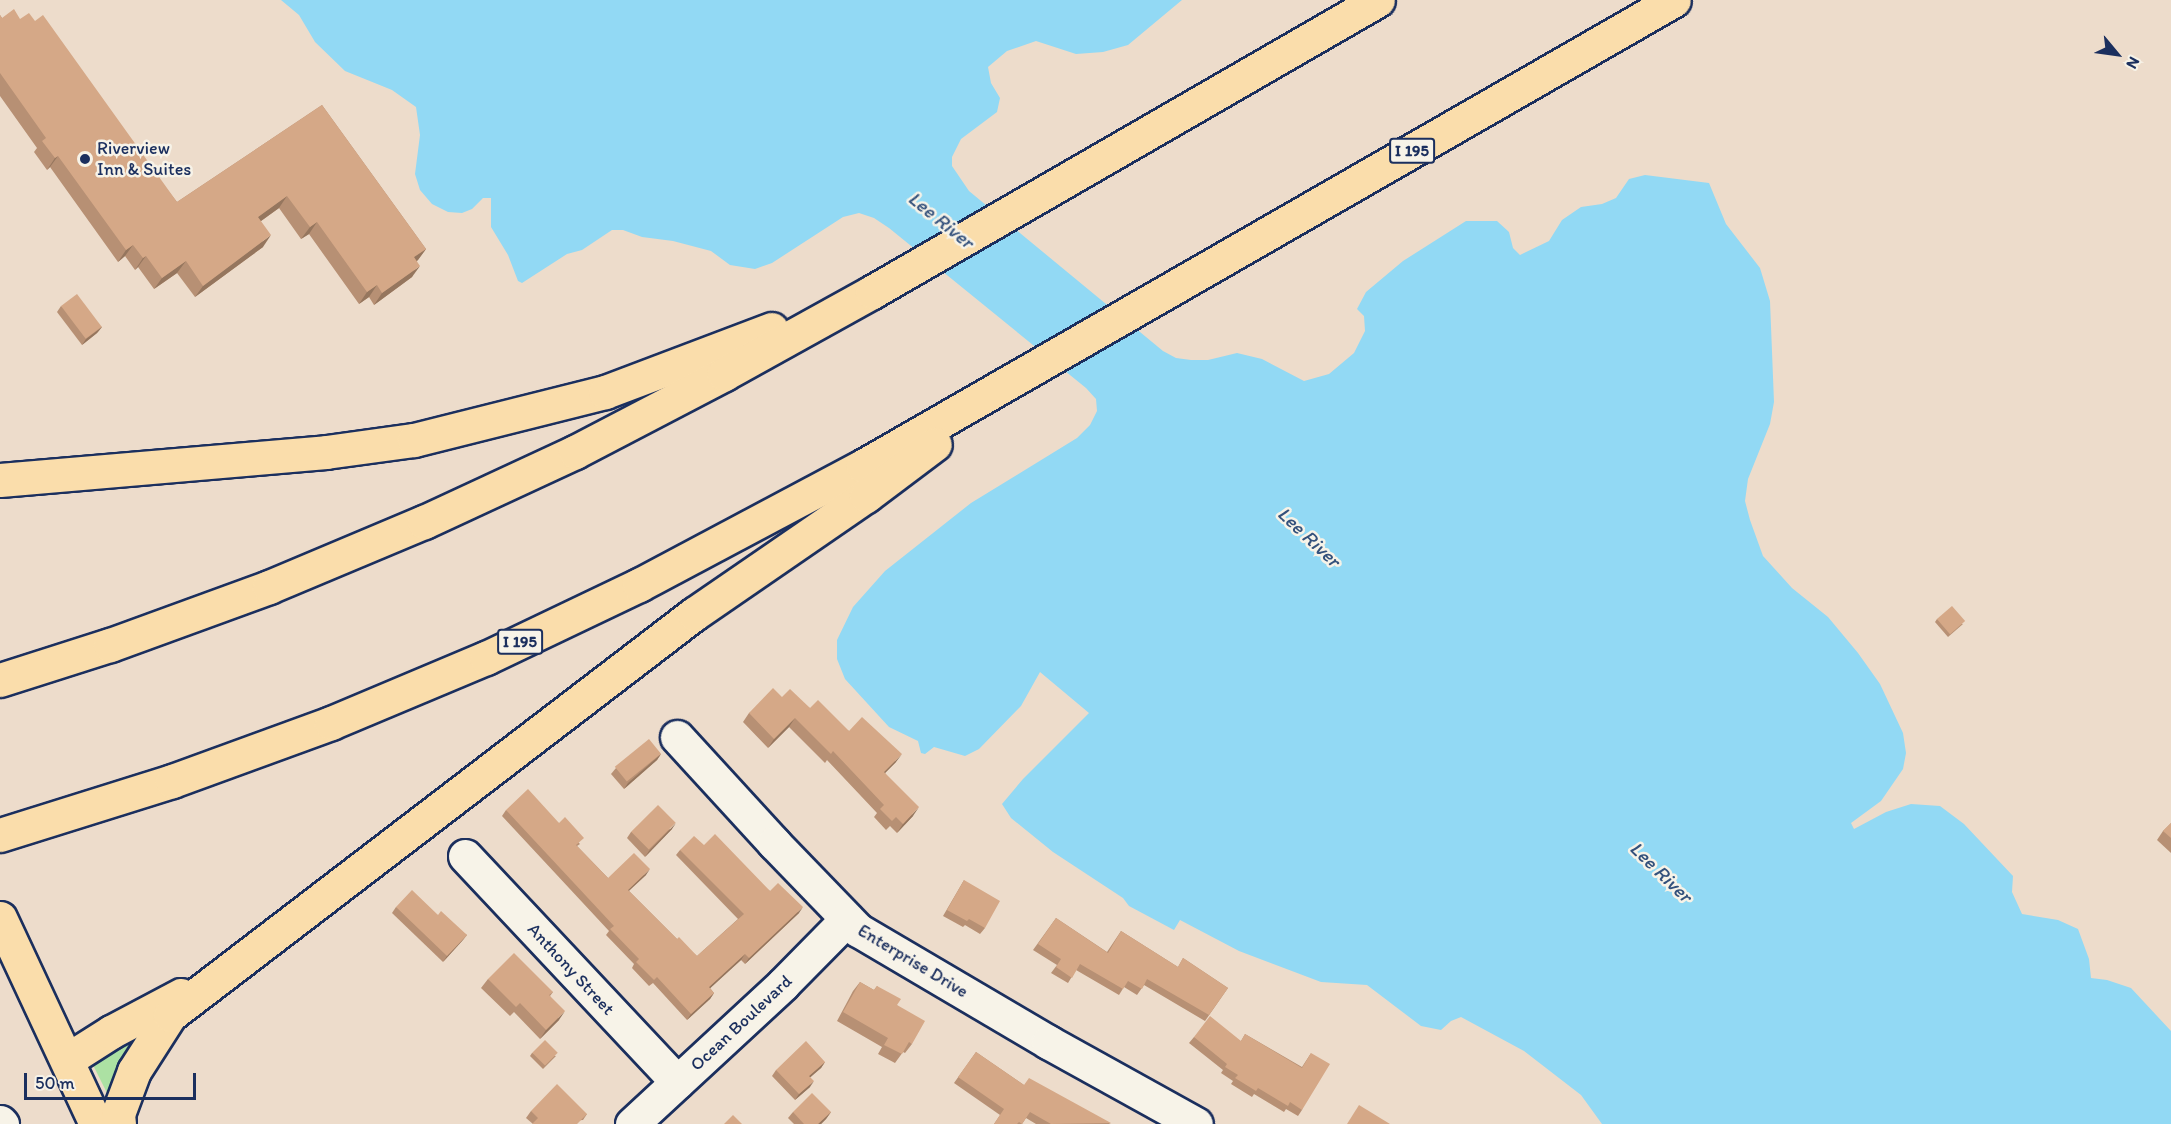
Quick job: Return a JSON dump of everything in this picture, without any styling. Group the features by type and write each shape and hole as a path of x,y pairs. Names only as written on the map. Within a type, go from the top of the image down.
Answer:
{"main road":[{"path":"0,680 190,616 424,522 651,413 872,292 1378,0"},
{"name":"I 195","path":"0,835 152,788 252,753 486,658 715,547 1022,375 1674,0"},
{"path":"0,480 326,452 414,440 605,392 872,292"},
{"path":"119,1124 118,1114 134,1071 170,1015 694,614 904,468 1022,375"},
{"path":"0,918 96,1124"},
{"path":"67,1060 262,946"}],"street":[{"name":"Enterprise Drive","path":"677,736 774,843 858,930 1196,1124"},
{"name":"Anthony Street","path":"465,856 677,1082"},
{"name":"Ocean Boulevard","path":"632,1124 783,984 847,919"}],"green space":[{"path":"144,1030 108,1095 93,1065"}],"water":[{"name":"Lee River","path":"281,0 1182,0 1128,45 1103,52 1076,54 1036,41 1007,51 988,67 991,83 1000,98 997,112 961,139 952,157 952,166 969,191 1163,351 1176,358 1191,360 1208,360 1237,353 1262,359 1304,381 1329,374 1354,353 1365,331 1364,316 1357,309 1366,292 1403,261 1466,221 1497,221 1509,232 1513,248 1520,255 1549,241 1562,220 1581,207 1602,204 1616,198 1629,179 1645,175 1709,183 1726,224 1760,268 1770,301 1774,402 1770,424 1748,479 1745,501 1750,520 1763,556 1792,588 1828,617 1858,653 1880,684 1903,733 1906,753 1903,769 1881,801 1851,823 1854,829 1886,812 1911,804 1940,806 1964,824 2013,876 2012,892 2022,914 2058,920 2078,929 2089,959 2091,978 2107,980 2131,988 2171,1031 2171,1124 1602,1124 1581,1095 1524,1051 1461,1017 1451,1021 1441,1030 1421,1026 1367,985 1321,982 1239,951 1180,920 1174,930 1129,906 1123,898 1053,852 1011,818 1002,804 1023,779 1089,713 1040,672 1021,706 979,749 965,756 934,747 925,754 921,753 918,741 889,727 845,679 837,659 837,640 853,607 885,571 971,503 1077,438 1090,425 1097,411 1096,399 1086,388 889,228 874,218 859,213 843,217 772,263 755,269 730,265 711,251 673,241 642,237 623,230 612,230 582,250 567,254 522,283 518,281 508,255 491,227 491,198 483,198 472,209 462,213 448,212 432,204 420,190 415,174 420,135 416,107 392,90 345,71 315,42 299,15"}],"building":[{"name":"Riverview Inn & Suites","path":"14,9 20,19 29,13 35,21 43,15 177,202 322,105 426,249 414,257 420,266 382,293 377,285 367,292 317,222 310,227 287,196 258,217 271,235 203,286 186,261 162,278 146,256 143,258 133,245 126,250 58,156 55,158 42,141 46,138 0,73 0,15 2,18"},
{"path":"77,294 102,327 86,339 61,306"},
{"path":"1952,606 1965,621 1950,634 1937,619"},
{"path":"773,688 782,697 790,689 810,708 818,700 849,731 862,717 902,754 884,772 919,807 903,824 896,817 892,821 880,809 884,805 833,751 831,754 795,718 774,739 749,713"},
{"path":"649,739 661,754 627,781 615,767"},
{"path":"528,789 559,823 565,817 584,838 576,845 608,878 634,853 650,869 628,890 697,956 744,914 680,850 694,836 704,845 715,834 770,891 778,883 803,907 749,958 745,954 709,987 714,993 691,1014 657,977 654,980 636,962 639,959 610,929 614,926 506,810"},
{"path":"658,805 676,823 649,850 631,832"},
{"path":"2171,823 2171,838 2163,831"},
{"path":"964,880 1000,901 985,928 947,910"},
{"path":"412,890 438,915 441,911 467,935 447,956 396,907"},
{"path":"1056,918 1108,953 1121,931 1178,967 1183,958 1228,988 1209,1015 1147,979 1142,989 1128,981 1123,989 1080,964 1072,978 1056,967 1061,959 1038,944"},
{"path":"514,953 553,992 549,995 565,1011 546,1030 520,1003 516,1007 488,979"},
{"path":"860,982 874,990 877,986 901,999 897,1005 925,1021 912,1044 909,1042 902,1054 884,1045 888,1038 843,1012"},
{"path":"1210,1016 1241,1041 1245,1034 1302,1068 1311,1053 1330,1064 1302,1110 1290,1102 1288,1106 1258,1088 1256,1091 1235,1078 1238,1075 1225,1067 1227,1064 1194,1037"},
{"path":"545,1040 558,1053 545,1065 532,1053"},
{"path":"806,1041 825,1062 809,1076 814,1081 799,1094 776,1070"},
{"path":"976,1052 1024,1085 1029,1078 1111,1123 1051,1124 1030,1112 1022,1124 1019,1122 1017,1124 994,1124 1004,1109 958,1077"},
{"path":"557,1084 587,1114 577,1124 532,1124 538,1118 531,1111"},
{"path":"812,1093 831,1112 818,1124 804,1124 793,1112"},
{"path":"1359,1105 1390,1124 1347,1124"},
{"path":"733,1115 742,1124 724,1124"}],"place":[{"name":"Riverview Inn & Suites","path":"85,159"}]}
